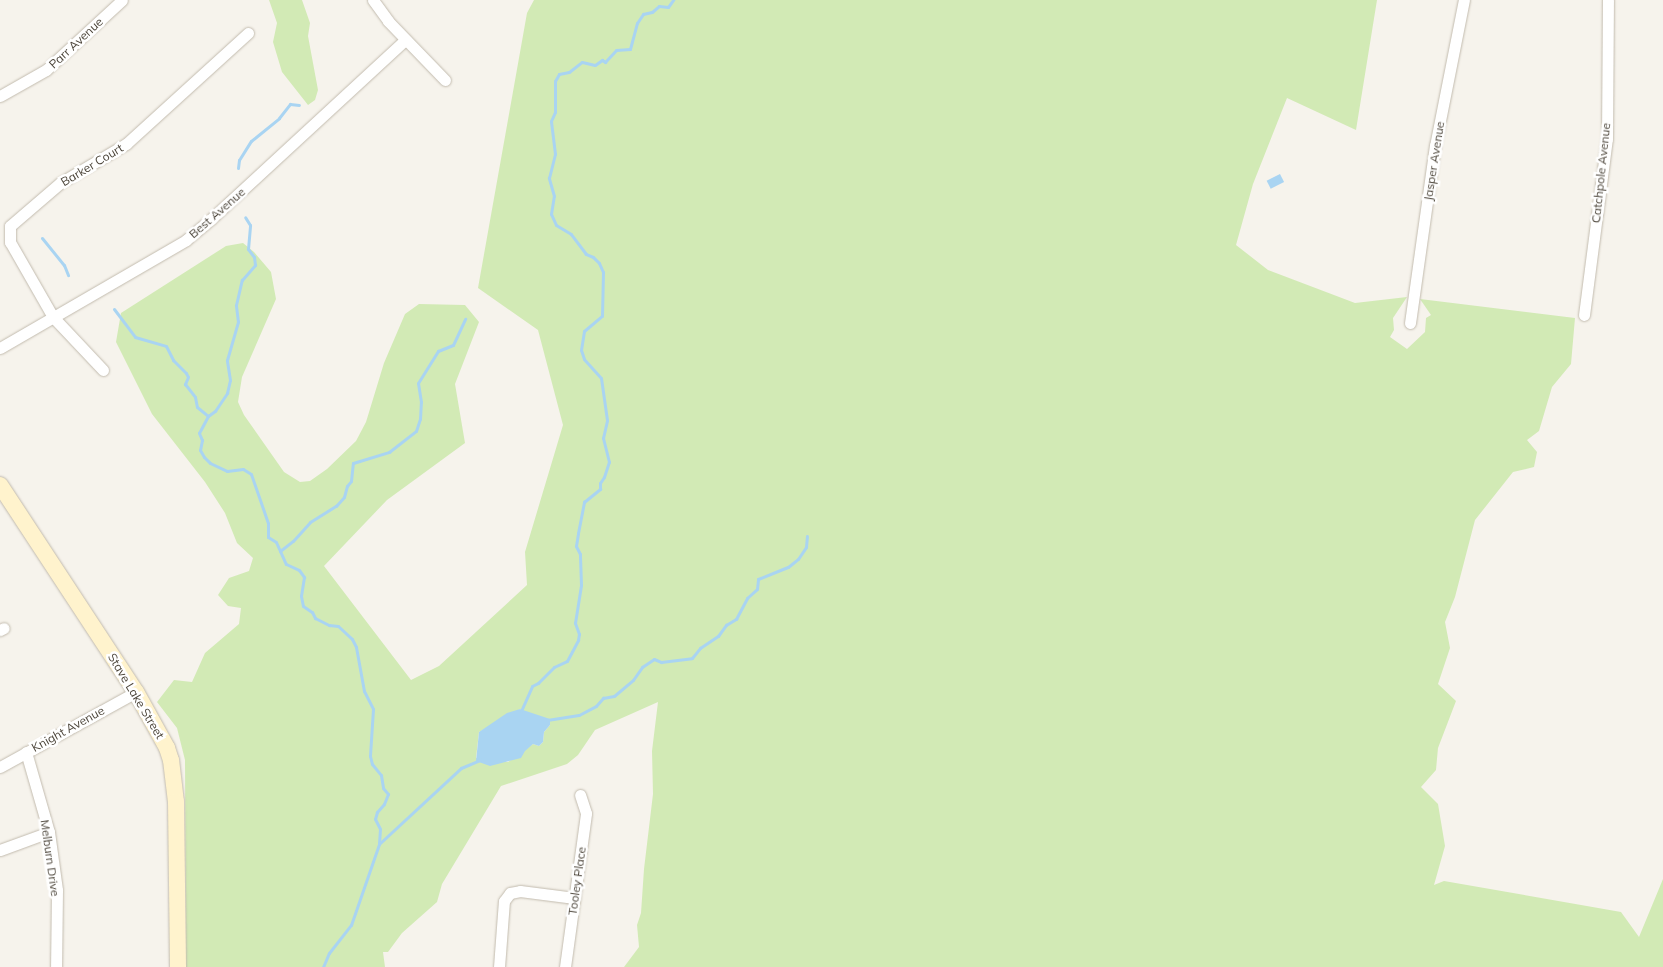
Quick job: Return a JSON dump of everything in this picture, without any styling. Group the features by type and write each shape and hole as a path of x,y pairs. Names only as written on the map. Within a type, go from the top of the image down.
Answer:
{"main road":[{"name":"Stave Lake Street","path":"0,485 136,692 167,748 174,778 179,903 178,967"}],"street":[{"name":"Parr Avenue","path":"0,96 46,70 122,0"},
{"path":"373,0 388,21 444,80"},
{"name":"Jasper Avenue","path":"1410,323 1436,146 1464,0"},
{"name":"Catchpole Avenue","path":"1584,315 1607,139 1608,0"},
{"name":"Barker Court","path":"103,370 53,317 10,242 9,233 13,222 60,183 126,144 248,33"},
{"name":"Best Avenue","path":"0,348 171,249 198,230 406,40"},
{"name":"Knight Avenue","path":"0,767 136,692"},
{"name":"Melburn Drive","path":"26,752 49,832 57,890 56,967"},
{"name":"Tooley Place","path":"565,967 586,813 580,795"},
{"path":"0,850 49,832"},
{"path":"499,967 504,901 510,893 520,891 575,898"}],"green space":[{"path":"269,0 302,0 310,23 308,36 318,90 315,100 308,105 282,72 273,42 277,23"},
{"path":"534,0 1377,0 1356,130 1287,98 1253,184 1236,245 1268,270 1355,303 1407,297 1393,318 1394,330 1390,337 1407,349 1425,332 1426,318 1431,315 1420,299 1575,318 1571,364 1552,387 1539,431 1527,440 1537,452 1534,467 1513,472 1475,520 1455,597 1445,622 1450,648 1438,684 1456,701 1438,748 1436,770 1421,787 1438,804 1445,846 1434,885 1444,881 1621,912 1639,937 1663,879 1663,967 624,967 639,947 637,925 641,913 653,794 652,751 658,702 595,730 578,755 567,764 501,786 442,884 437,902 402,933 388,952 383,952 385,967 186,967 185,760 177,728 157,702 174,680 192,682 205,653 239,624 241,608 228,606 218,595 229,578 249,571 253,558 237,543 225,513 205,482 152,414 116,342 121,313 226,246 243,243 254,252 271,272 276,299 242,377 238,402 244,415 284,472 300,482 310,481 327,469 356,441 366,422 384,363 405,314 419,304 465,305 479,322 455,384 465,443 387,500 324,566 411,680 439,666 527,585 525,552 563,425 538,330 478,288 527,13","holes":["520,709 550,725 544,732 543,742 539,746 533,744 508,762 476,758 479,732"]}],"water":[{"path":"1280,174 1284,182 1271,189 1267,181"},
{"path":"520,709 550,719 550,725 544,732 543,742 539,746 533,744 525,751 521,758 490,766 476,761 479,732 507,713"}],"waterway":[{"path":"521,711 532,686 538,683 554,667 567,661 578,640 579,634 575,623 581,585 580,554 576,546 578,533 584,502 600,489 600,483 609,462 603,438 607,420 601,378 584,359 581,350 584,331 602,316 603,272 599,263 593,257 586,254 571,234 556,225 551,214 554,196 549,178 555,154 551,121 555,112 555,81 559,74 569,72 582,62 595,65 602,60 605,62 616,50 630,49 637,23 643,14 652,12 659,6 668,7 673,0"},
{"path":"238,168 239,160 251,141 279,118 290,104 299,105"},
{"path":"208,416 215,411 227,393 230,380 227,360 238,322 236,305 242,280 255,265 254,257 248,249 250,225 245,217"},
{"path":"42,238 64,265 68,275"},
{"path":"114,309 135,337 166,346 173,360 186,373 188,377 185,384 195,397 197,407 208,416 199,433 202,440 200,450 204,457 210,463 227,471 243,469 251,474 268,523 268,537 276,542 286,564 299,570 304,577 301,596 303,606 312,612 315,618 329,625 338,626 352,639 356,647 364,691 373,709 370,756 372,764 381,775 383,788 388,794 375,819 380,829 379,843"},
{"path":"280,551 293,541 310,522 336,506 344,497 347,486 351,481 353,463 389,452 416,431 420,419 421,402 418,383 438,351 453,345 465,319"},
{"path":"547,720 579,715 596,706 603,698 614,696 633,680 642,667 654,659 661,662 692,658 700,648 718,636 726,625 736,619 747,598 757,589 758,579 788,567 798,559 806,547 807,536"},
{"path":"323,967 329,953 351,925 379,844 461,768 480,760"}]}
